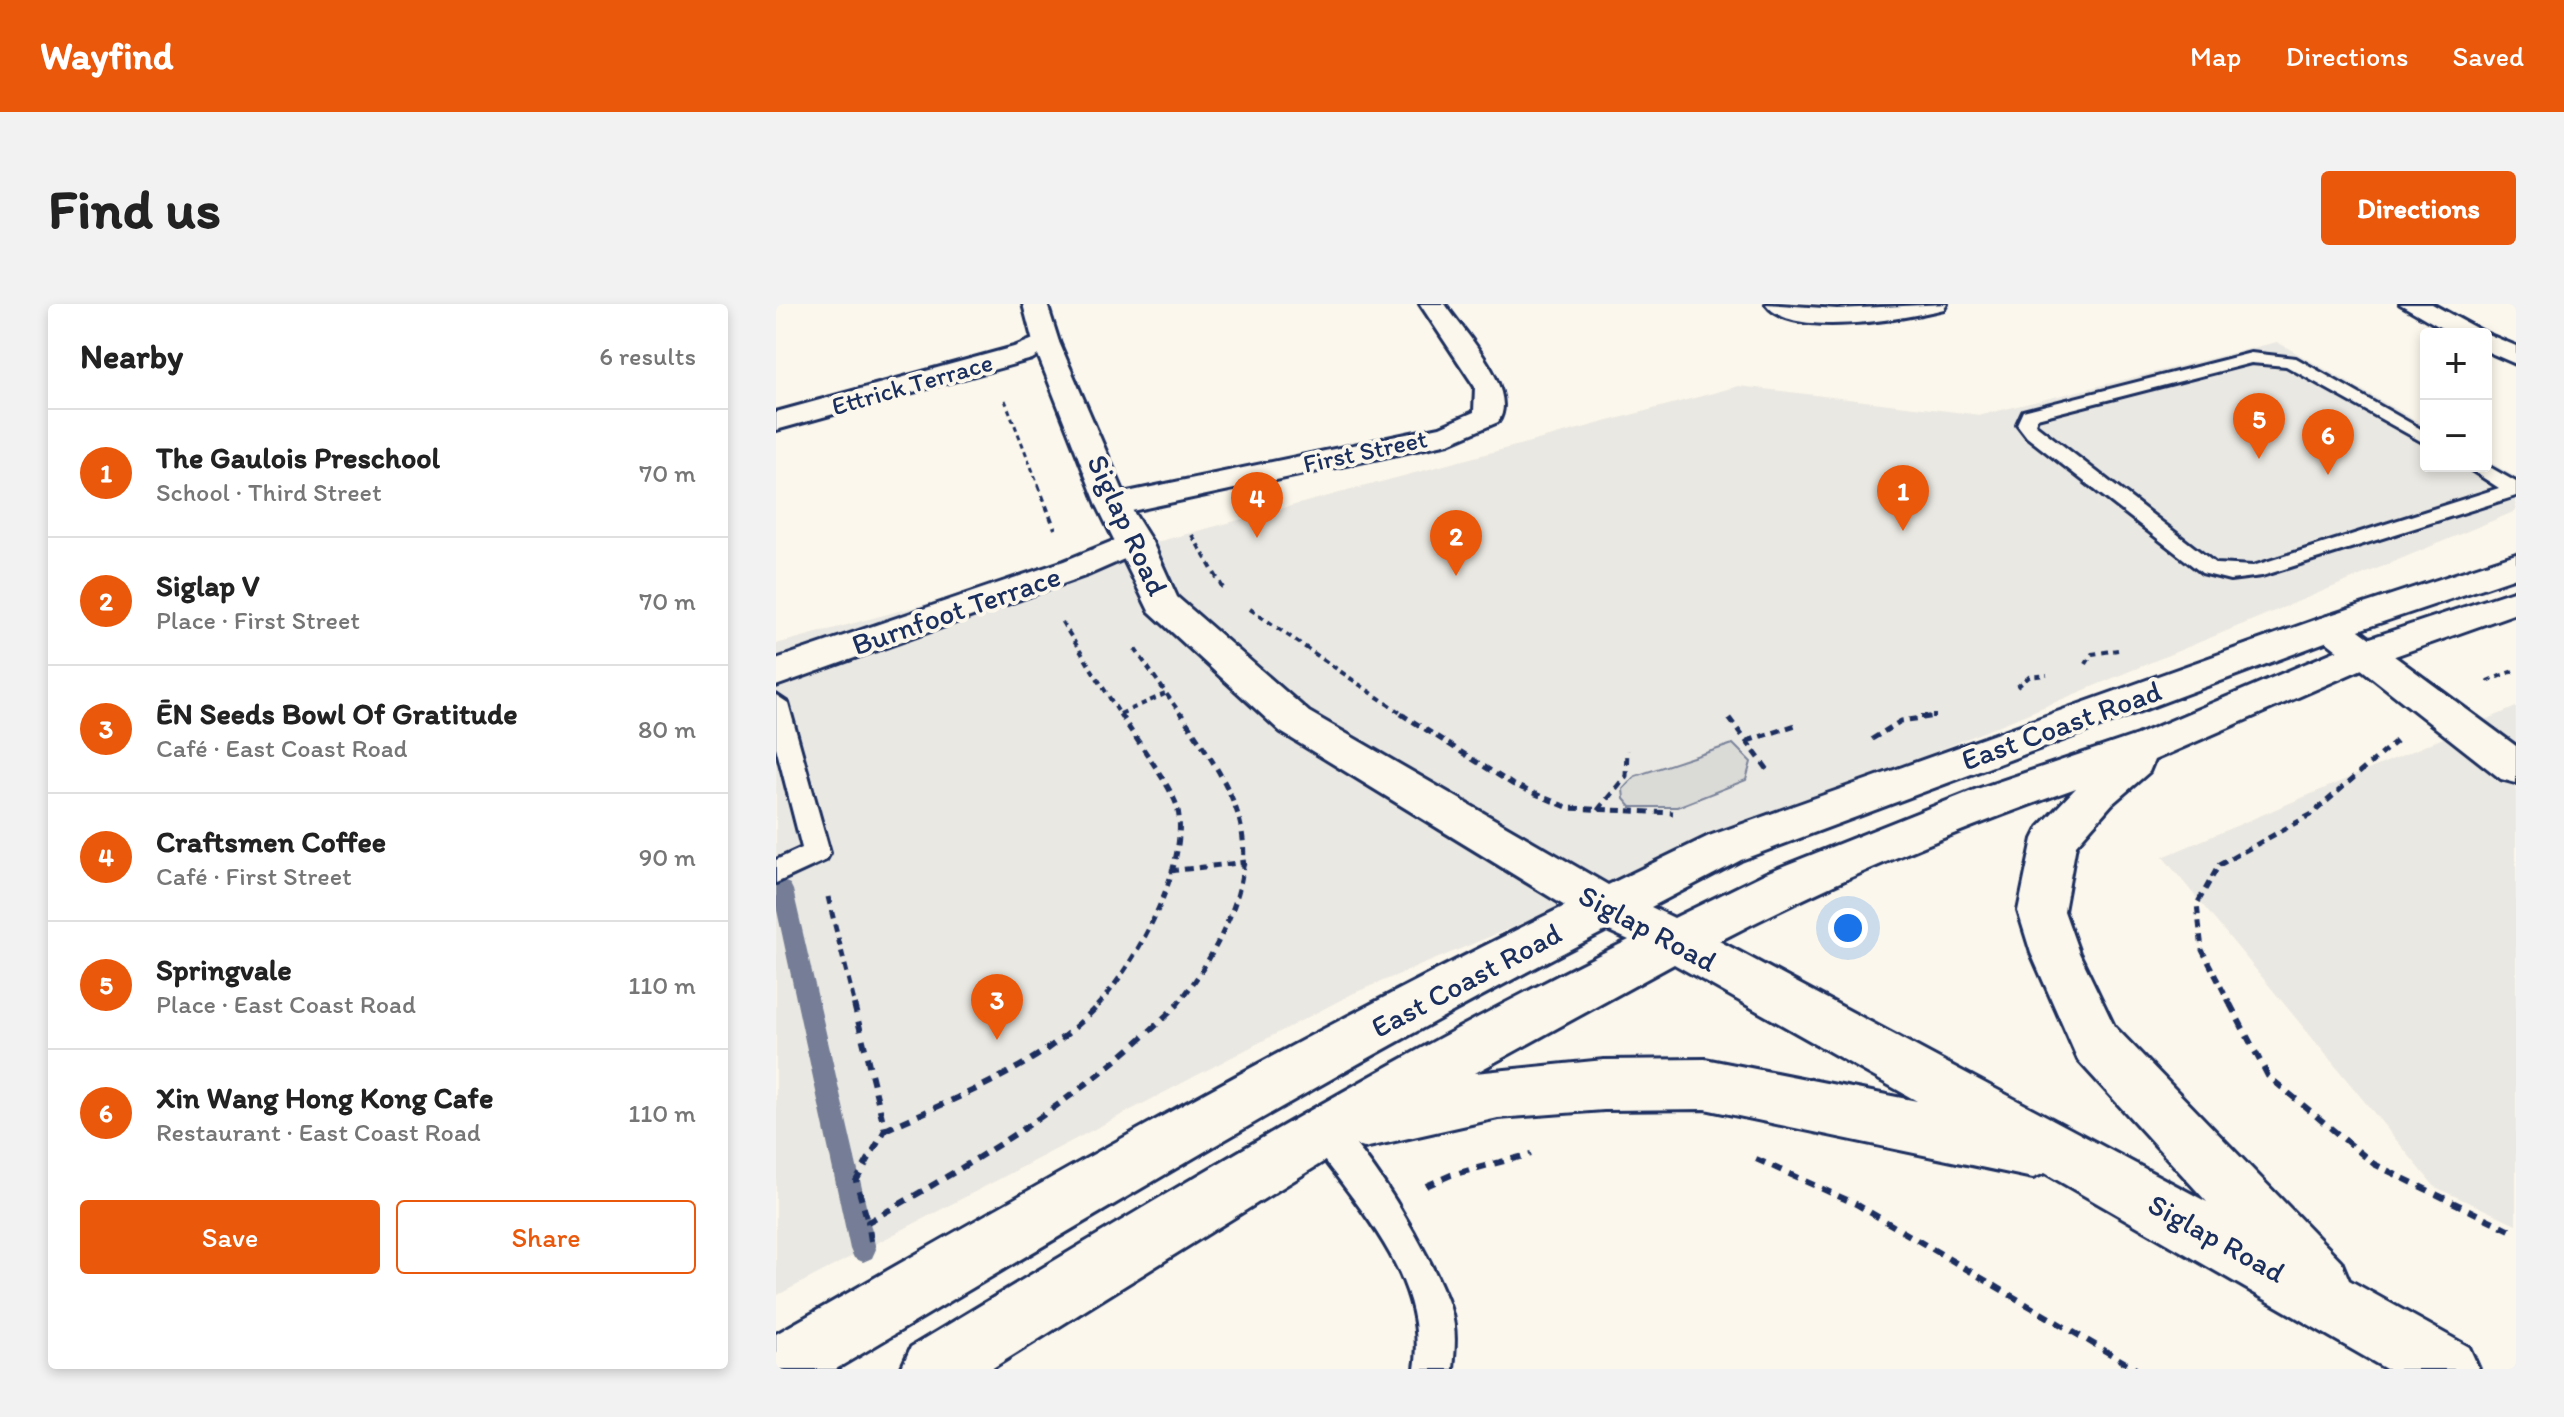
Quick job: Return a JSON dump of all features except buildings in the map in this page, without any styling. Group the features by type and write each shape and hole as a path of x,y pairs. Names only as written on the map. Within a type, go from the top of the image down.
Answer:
{"main road":[{"name":"Siglap Road","path":"1035,304 1046,342 1113,505 1135,542 1162,603 1295,722 1605,907 1672,939 2078,1161 2447,1369"},
{"name":"First Street","path":"1113,505 1449,434 1488,416 1489,387 1432,304"},
{"path":"1778,304 1795,311 1849,318 1935,304"},
{"path":"2412,304 2460,328"},
{"name":"Ettrick Terrace","path":"776,421 1023,353 1046,342"},
{"path":"2492,344 2516,356"},
{"name":"Burnfoot Terrace","path":"776,673 1076,568 1135,542"},
{"name":"East Coast Road","path":"776,1369 1187,1130 1605,907 1725,848 2331,627 2516,565"},
{"name":"East Coast Road","path":"933,1369 1322,1131 1541,1008 1672,939 1810,875 1992,801 2151,746 2365,653 2516,601"},
{"path":"2331,627 2516,768"},
{"path":"2151,746 2097,793 2055,839 2041,911 2055,953 2096,1043 2348,1312"},
{"path":"1322,1131 1498,1093 1604,1085 1705,1084 2078,1161"}],"lane":[{"path":"2420,436 2290,361 2270,357 2251,358 2029,415 2026,424 2033,433 2209,569 2230,574 2255,572 2515,490"},
{"path":"2484,472 2515,490"},
{"path":"776,703 817,853 776,872"},
{"path":"1322,1131 1382,1206 1437,1315 1439,1356 1434,1369"}],"path":[{"path":"1164,495 1184,521 1223,589 1234,597"},
{"path":"1245,605 1372,696 1512,784 1569,808 1679,813"},
{"path":"872,1247 856,1181 885,1130 1035,1060 1072,1033 1120,981 1143,940 1176,854 1178,808 1055,610"},
{"path":"2082,672 2092,654 2105,650 2128,651"},
{"path":"2516,670 2469,687 2444,712 2405,733 2312,814 2219,865 2197,904 2202,950 2268,1076 2374,1164 2516,1233"},
{"path":"2009,698 2029,677 2051,674"},
{"path":"1120,714 1165,694"},
{"path":"1865,751 1870,740 1889,724 1909,717 1939,716"},
{"path":"1729,718 1771,774"},
{"path":"1747,741 1799,724"},
{"path":"1598,811 1626,776 1627,750"},
{"path":"1757,782 1771,774 1785,772"},
{"path":"817,853 885,1130"},
{"path":"1170,871 1246,862"},
{"path":"868,1222 1034,1124 1111,1067 1174,1004 1228,929"},
{"path":"1382,1206 1451,1175 1535,1153"},
{"path":"1741,1154 1783,1169 1856,1204 2136,1369"}],"shaded area":[{"path":"2277,342 2420,423 2420,472 2492,472 2492,463 2516,477 2516,511 1354,993 776,1296 776,644 1739,386 1981,415"},
{"path":"2516,707 2516,1224 2435,1187 2163,857"},
{"path":"1733,744 1751,762 1746,780 1677,807 1631,807 1624,799 1623,789 1635,776"}],"waterway":[{"path":"783,890 863,1249"}],"place":[{"name":"Springvale","path":"2259,459"},
{"name":"Xin Wang Hong Kong Cafe","path":"2328,475"},
{"name":"The Gaulois Preschool","path":"1903,531"},
{"name":"Craftsmen Coffee","path":"1257,538"},
{"name":"Siglap V","path":"1456,576"},
{"name":"ĒN Seeds Bowl Of Gratitude","path":"997,1040"}]}
